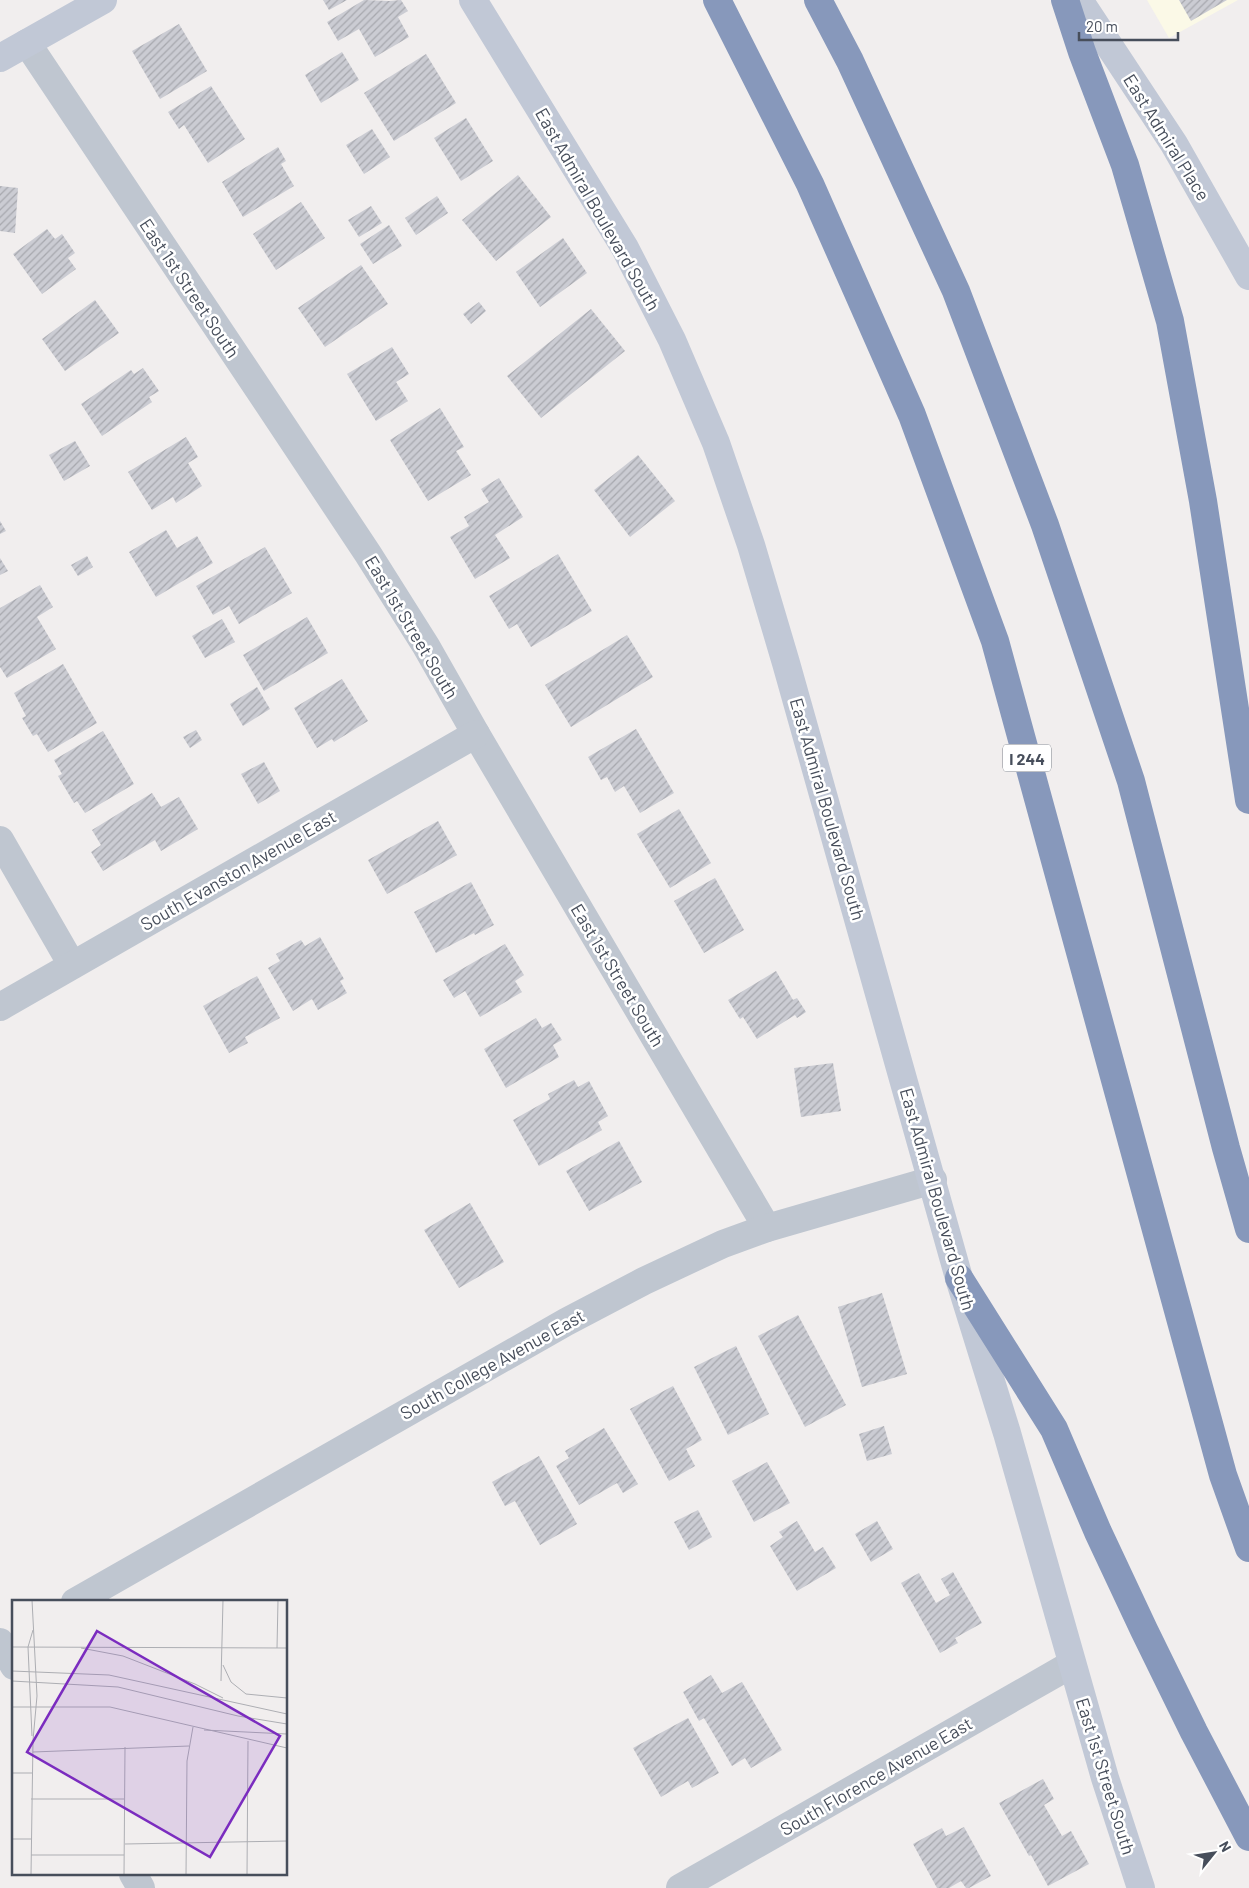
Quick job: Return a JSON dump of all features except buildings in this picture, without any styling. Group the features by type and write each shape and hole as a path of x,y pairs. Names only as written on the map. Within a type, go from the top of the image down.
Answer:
{"highway":[{"name":"I 244","path":"718,0 810,184 912,415 994,641 1223,1475 1249,1548"},
{"path":"818,0 850,61 956,291 1045,525 1131,781 1226,1148 1249,1229"},
{"path":"1065,0 1082,52 1125,165 1170,321 1203,501 1249,800"},
{"path":"959,1278 1054,1429 1098,1532 1144,1630 1194,1732 1249,1837"}],"main road":[{"path":"0,58 103,0"},
{"name":"East Admiral Boulevard South","path":"473,0 625,248 672,340 716,443 751,545 786,663 933,1180 959,1278 1007,1433 1072,1664"},
{"name":"East Admiral Place","path":"1079,0 1174,144 1249,276"},
{"name":"East 1st Street South","path":"1072,1664 1106,1778 1142,1888"}],"street":[{"name":"East 1st Street South","path":"27,43 368,554 426,646 767,1228"},
{"name":"South Evanston Avenue East","path":"0,1007 476,734"},
{"path":"0,840 72,965"},
{"name":"South College Avenue East","path":"79,1600 566,1322 644,1281 722,1244 767,1228 933,1180"},
{"name":"South Florence Avenue East","path":"680,1888 1072,1664"},
{"path":"134,1876 141,1888"}],"shaded area":[{"path":"1147,0 1238,0 1169,38"}]}
